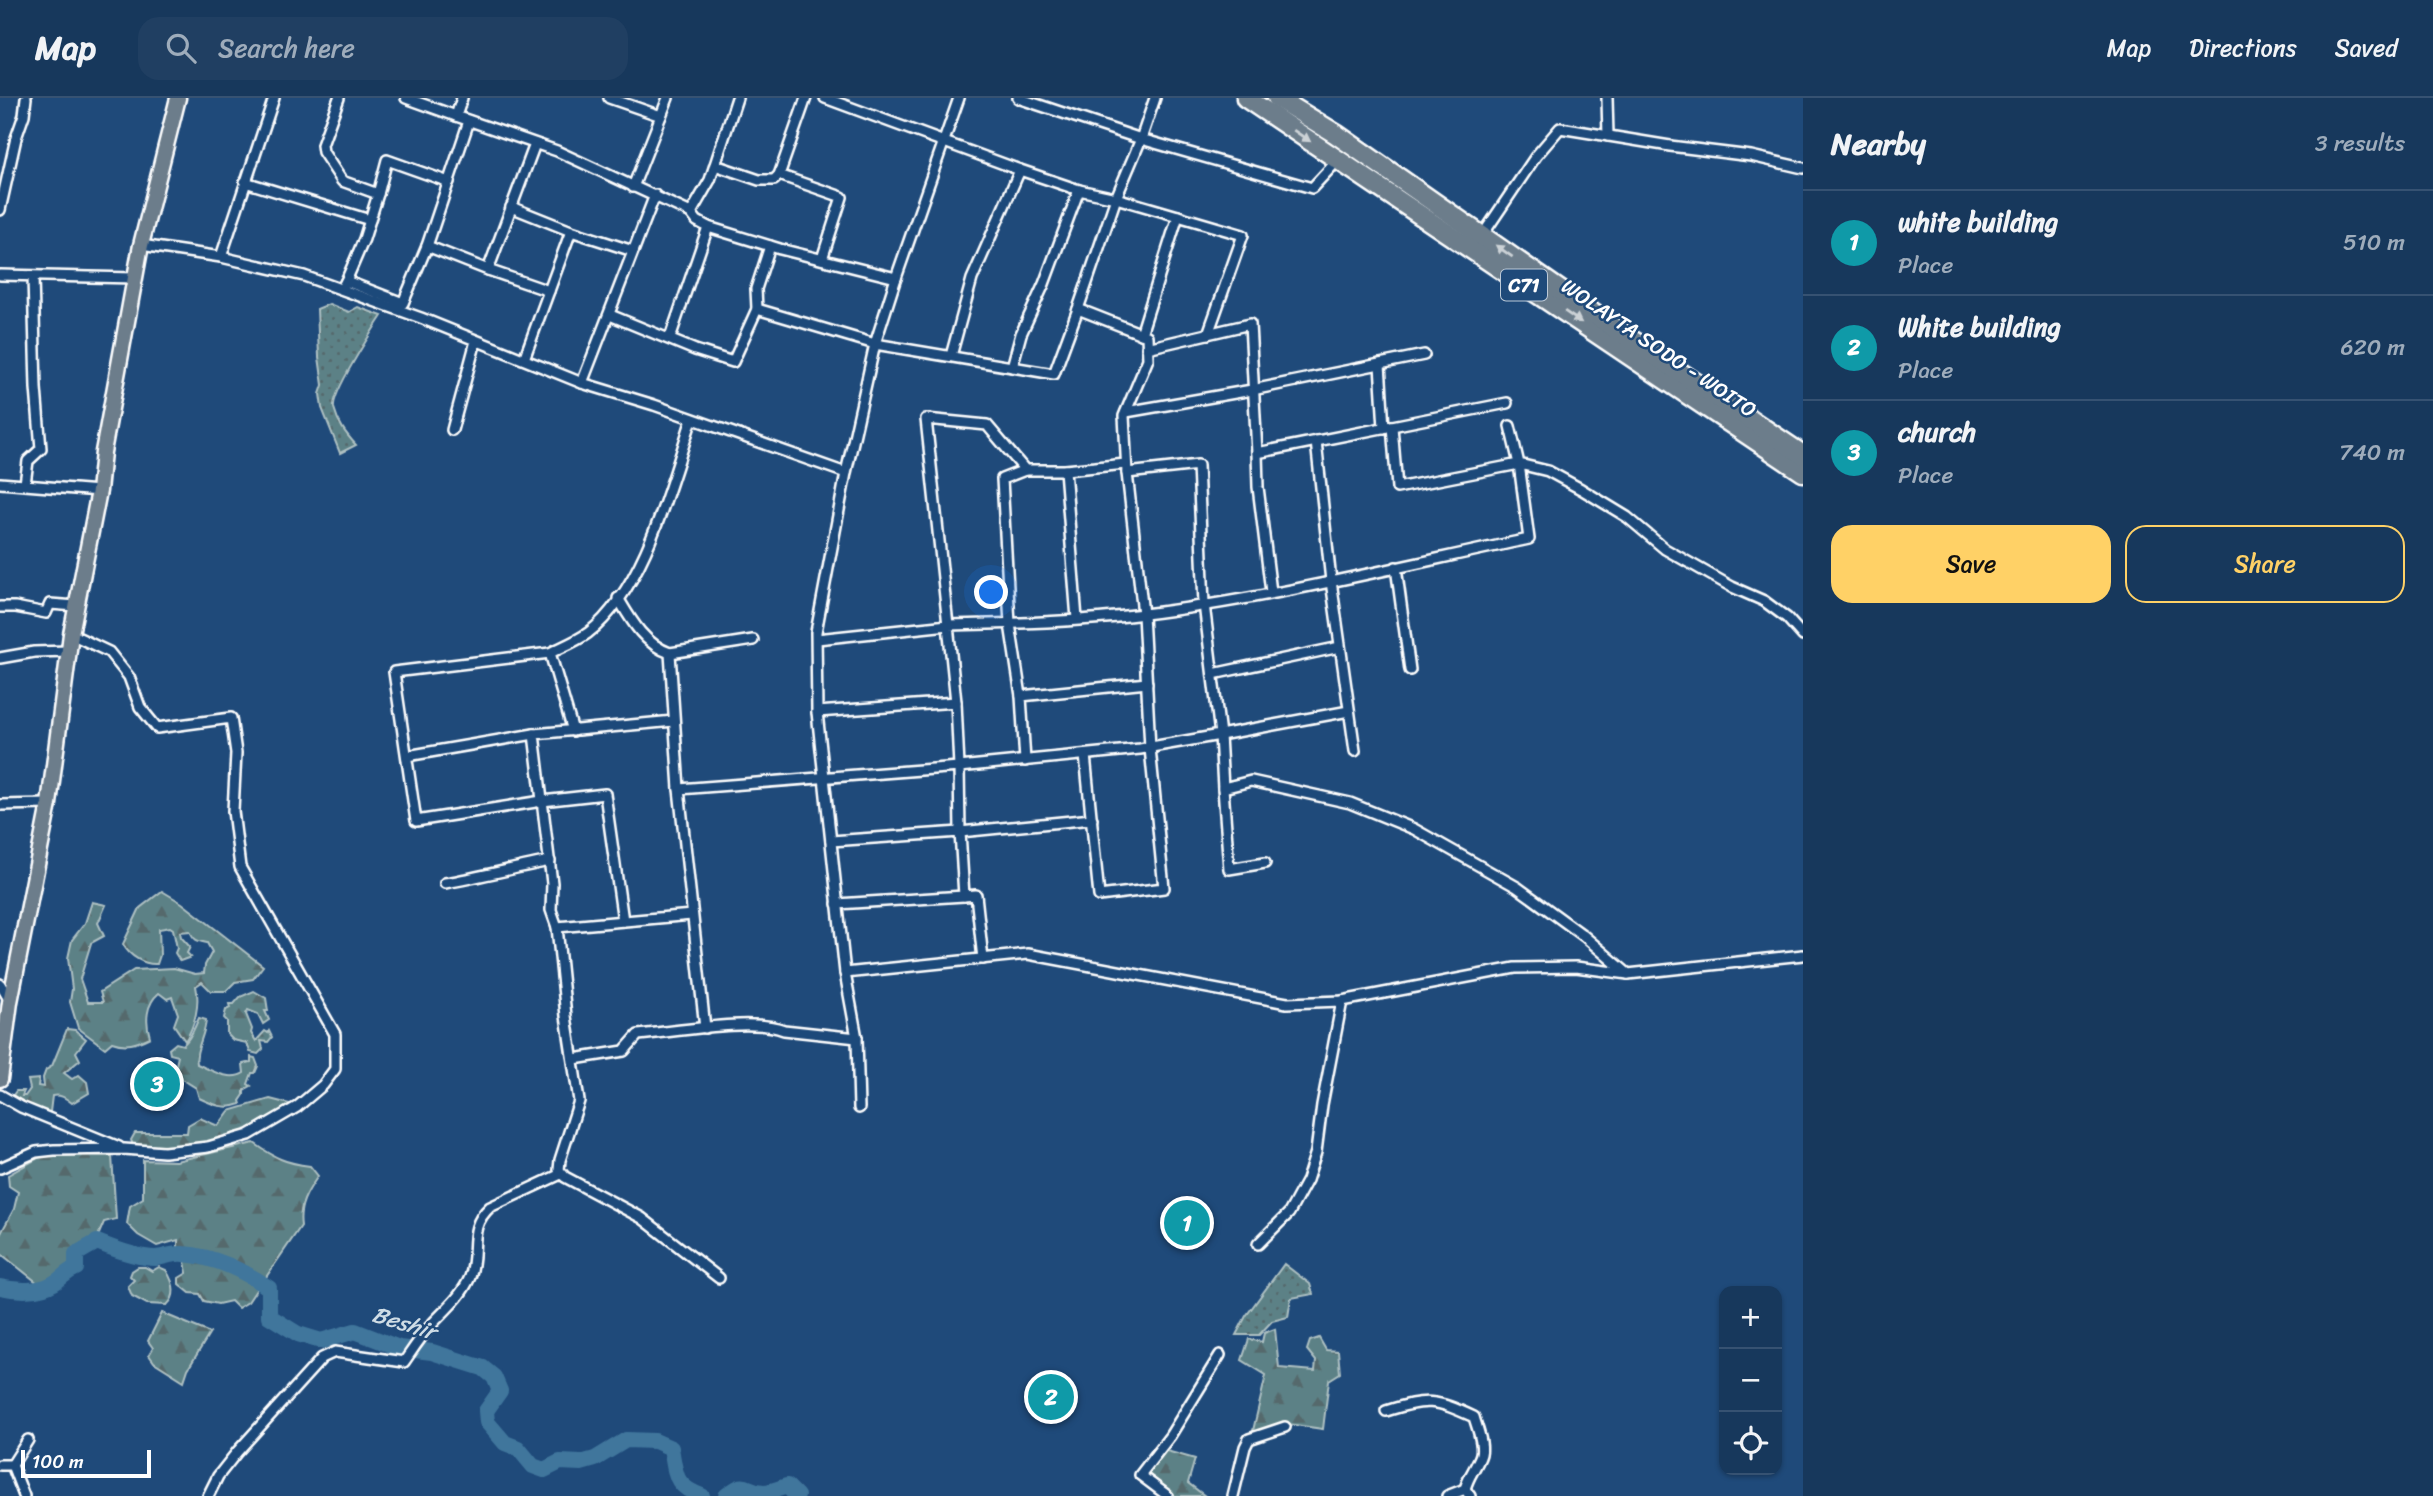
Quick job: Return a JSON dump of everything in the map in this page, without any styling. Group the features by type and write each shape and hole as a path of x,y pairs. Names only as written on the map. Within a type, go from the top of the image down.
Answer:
{"highway":[{"name":"WOLAYTA SODO - WOITO","path":"1246,98 1803,472"},
{"name":"WOLAYTA SODO - WOITO","path":"1277,98 1336,134 1803,455"},
{"path":"1369,180 1380,164"}],"main road":[{"path":"0,1079 10,1002 50,804 71,634 99,491 103,452 141,245 178,98"}],"street":[{"path":"0,211 26,98"},
{"path":"221,257 274,98"},
{"path":"339,98 322,145 323,152 342,181 378,194"},
{"path":"406,98 557,151 691,213 697,221 708,227 770,246 896,278"},
{"path":"456,116 462,98"},
{"path":"608,98 661,117"},
{"path":"633,187 668,98"},
{"path":"691,213 710,180 737,98"},
{"path":"715,165 759,180 774,180 779,176 806,98"},
{"path":"825,98 942,143 1079,190 1243,235 1208,334"},
{"path":"859,1108 857,1038 845,973 817,712 816,632 846,473 875,344 959,98"},
{"path":"1018,98 1141,139 1312,188 1338,160"},
{"path":"757,309 875,344 1054,374 1116,198 1155,98"},
{"path":"1607,98 1608,136"},
{"path":"141,245 284,270 344,284 403,303 427,246 469,121"},
{"path":"1482,236 1536,156 1560,128 1751,156 1803,168"},
{"path":"488,270 534,144"},
{"path":"344,284 370,220 387,160 449,182"},
{"path":"951,356 972,279 1020,170"},
{"path":"779,176 842,197 822,259"},
{"path":"245,182 370,220"},
{"path":"1012,367 1021,334 1044,284 1079,190"},
{"path":"582,383 655,195"},
{"path":"511,207 571,231 633,251"},
{"path":"1140,334 1178,216"},
{"path":"670,338 708,227"},
{"path":"524,359 571,231"},
{"path":"427,246 549,291"},
{"path":"610,315 733,362 757,309 756,289 770,246"},
{"path":"0,275 135,278"},
{"path":"25,484 28,461 41,449 36,388 33,277"},
{"path":"344,284 582,383 846,473"},
{"path":"1078,309 1147,336 1148,359 1126,412 1126,468 1143,614 1150,748 1164,888 1099,896 1085,755"},
{"path":"1147,348 1250,324 1258,487 1271,592"},
{"path":"452,430 477,341"},
{"path":"1126,412 1424,355"},
{"path":"1380,364 1397,488 1519,464 1548,471 1615,510 1665,549 1732,587 1764,601 1787,618 1803,636"},
{"path":"1257,453 1507,403"},
{"path":"623,920 604,794 416,821 394,672 550,653 588,633 633,576 655,529 692,419"},
{"path":"964,895 956,702 926,419 987,425 1025,470"},
{"path":"817,639 948,625 1010,624 1143,614 1331,581 1529,539 1519,464 1510,426"},
{"path":"1316,441 1331,581 1355,751"},
{"path":"1025,761 1021,696 1010,624 1002,479 1025,470 1198,465 1204,604 1220,736 1229,869 1265,863"},
{"path":"1065,470 1077,619"},
{"path":"0,483 99,491"},
{"path":"1396,567 1410,670"},
{"path":"618,598 632,623 657,649 670,653 753,640"},
{"path":"0,607 46,613 50,604 76,606"},
{"path":"0,1168 36,1152 124,1149 164,1152 208,1147 249,1135 297,1107 323,1086 335,1069 335,1034 240,867 233,811 236,753 231,718 157,728 141,707 129,677 109,652 71,634"},
{"path":"1213,674 1340,647"},
{"path":"0,658 34,652 69,651"},
{"path":"550,653 573,731"},
{"path":"670,653 679,789 705,1028"},
{"path":"1021,696 1147,683"},
{"path":"817,712 956,702"},
{"path":"679,789 959,767 1150,748 1349,711"},
{"path":"407,756 534,734 674,721"},
{"path":"534,734 550,861 551,910 557,927 566,1016 579,1101 559,1170 561,1174 642,1218 719,1278"},
{"path":"1223,788 1251,781 1350,803 1414,829 1517,887 1584,936 1628,974"},
{"path":"0,805 50,804"},
{"path":"831,841 1092,819"},
{"path":"445,883 550,861"},
{"path":"837,904 976,895 982,959"},
{"path":"557,927 692,915"},
{"path":"845,973 1028,954 1287,1003 1342,1001 1515,968 1576,967 1628,974 1803,955"},
{"path":"0,984 10,1002"},
{"path":"1258,1244 1289,1213 1307,1180 1316,1152 1342,1001"},
{"path":"574,1059 624,1051 638,1035 705,1028 761,1024 784,1030 857,1038"},
{"path":"0,1095 21,1107 124,1149"},
{"path":"208,1496 218,1476 237,1452 322,1359 335,1352 404,1362 469,1280 474,1264 475,1228 482,1214 490,1207 561,1174"},
{"path":"1168,1496 1140,1475 1170,1436 1220,1355"},
{"path":"1386,1411 1418,1401 1447,1405 1474,1417 1482,1449 1481,1457 1468,1477 1468,1493 1447,1496"},
{"path":"1233,1496 1249,1439 1285,1427"},
{"path":"12,1465 28,1440"},
{"path":"0,1465 12,1465"},
{"path":"12,1465 24,1496"}],"green space":[{"path":"329,304 349,312 358,307 382,316 353,362 335,401 334,408 340,423 356,445 340,453 322,408 320,394 323,385 317,309"},
{"path":"162,891 182,903 263,966 253,979 235,982 226,991 211,991 202,982 196,986 196,1015 185,1041 174,1025 178,1014 172,997 167,999 159,993 151,1002 148,1013 150,1037 131,1044 112,1042 105,1048 78,1028 70,1002 72,989 68,958 72,940 85,923 92,902 106,905 98,923 104,936 91,943 80,979 88,1002 103,1002 100,992 134,970 174,968 195,974 204,973 212,952 207,943 197,940 190,931 180,932 190,947 187,953 191,957 180,961 175,953 177,948 173,929 170,927 159,929 160,955 157,964 137,959 123,944 140,908"},
{"path":"254,991 266,998 268,1011 265,1011 269,1020 263,1024 258,1014 248,1010 246,1014 251,1033 256,1041 265,1031 269,1031 272,1037 268,1042 261,1041 263,1049 258,1054 250,1052 247,1043 233,1040 227,1034 227,1021 224,1018 226,1010 230,1008 229,1004 234,1004 240,997"},
{"path":"199,1018 206,1020 197,1064 220,1074 233,1076 244,1073 243,1064 251,1062 251,1057 255,1058 258,1066 248,1084 251,1086 244,1090 241,1104 225,1107 204,1101 199,1098 196,1088 174,1074 178,1056 170,1054 169,1049 176,1043 183,1045 186,1042"},
{"path":"67,1029 75,1030 86,1039 76,1052 80,1060 64,1073 72,1079 79,1075 87,1082 89,1093 72,1103 63,1097 52,1096 50,1112 46,1113 21,1102 13,1095 16,1091 24,1091 22,1096 25,1096 30,1089 28,1080 39,1079 38,1086 44,1087 46,1070 52,1066"},
{"path":"270,1099 293,1105 248,1134 203,1147 135,1150 131,1140 135,1133 187,1133 188,1125 200,1118 218,1126 229,1111"},
{"path":"254,1143 280,1159 310,1166 318,1176 302,1206 301,1226 262,1283 250,1271 178,1249 178,1240 157,1246 138,1235 127,1224 130,1206 143,1198 143,1160 176,1161"},
{"path":"42,1156 112,1156 116,1219 104,1222 96,1241 74,1253 75,1267 43,1287 0,1253 0,1235 14,1209 18,1192 9,1186 8,1175"},
{"path":"184,1256 224,1265 260,1284 248,1302 238,1308 231,1301 218,1304 204,1301 200,1294 190,1293 179,1284 179,1278 187,1273"},
{"path":"1284,1264 1310,1284 1313,1294 1291,1298 1288,1317 1272,1321 1259,1335 1236,1335 1246,1316"},
{"path":"138,1267 152,1271 159,1267 166,1270 173,1288 167,1305 147,1304 132,1296 128,1286 134,1280 130,1276"},
{"path":"162,1313 210,1333 188,1369 184,1381 154,1362 149,1355 153,1348 148,1341"},
{"path":"1275,1329 1279,1368 1315,1371 1316,1361 1307,1350 1310,1341 1319,1338 1326,1350 1338,1351 1340,1373 1329,1380 1323,1429 1281,1423 1252,1435 1266,1375 1242,1360 1249,1339 1262,1342 1264,1333"},
{"path":"1163,1450 1195,1459 1188,1483 1205,1496 1173,1496 1143,1475"}],"waterway":[{"name":"Beshir","path":"0,1287 28,1290 48,1286 76,1268 76,1254 97,1242 149,1258 180,1254 217,1261 239,1270 269,1288 269,1316 298,1334 321,1341 355,1331 399,1348 432,1352 483,1368 494,1377 500,1391 486,1411 487,1422 505,1443 518,1448 533,1466 544,1470 560,1462 581,1463 595,1459 626,1440 655,1441 671,1448 681,1484 702,1496"},
{"name":"Beshir","path":"726,1496 743,1486 764,1492 787,1486 797,1496"}],"place":[{"name":"church","path":"157,1084"},
{"name":"white building","path":"1187,1223"},
{"name":"White building","path":"1051,1397"}]}
